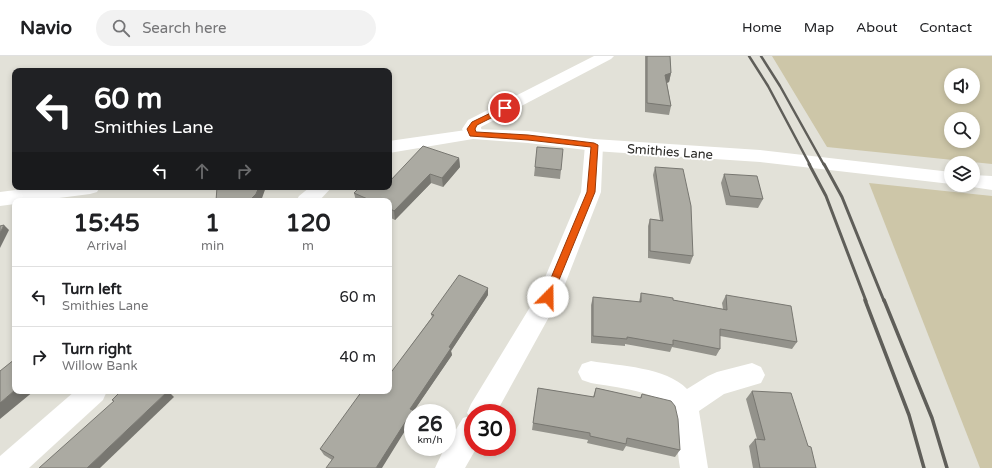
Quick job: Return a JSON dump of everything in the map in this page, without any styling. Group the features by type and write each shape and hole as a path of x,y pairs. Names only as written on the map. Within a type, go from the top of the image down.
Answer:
{"street":[{"path":"473,134 471,129 474,124 606,56"},
{"name":"Smithies Lane","path":"392,147 473,134 528,137 594,145 760,156 944,177"},
{"path":"486,404 548,297 591,192 594,145"},
{"path":"980,182 992,183"},
{"path":"0,199 68,190"},
{"path":"309,198 319,190"},
{"path":"591,372 653,383 672,392 685,406 694,468"},
{"path":"685,406 717,384 752,375"},
{"path":"8,468 91,394"},
{"path":"449,468 464,442"}],"shaded area":[{"path":"772,56 992,56 992,164 980,163 980,156 944,156 944,159 827,147"},
{"path":"869,183 992,196 992,468 980,468"}],"building":[{"path":"647,56 670,56 671,73 665,75 671,106 647,103"},
{"path":"423,146 459,158 442,178 430,174 394,211 392,210 392,198 365,198 354,193 357,190 392,190 392,179"},
{"path":"537,147 563,149 561,170 535,167"},
{"path":"655,167 683,169 691,206 693,256 650,251 650,219 663,221"},
{"path":"724,174 757,176 763,199 730,196"},
{"path":"217,190 258,190 252,198 216,198"},
{"path":"4,225 0,233 0,226"},
{"path":"459,275 488,288 449,347 451,348 413,404 404,404 404,424 376,468 326,468 334,457 320,449 360,394 392,394 392,371 434,315 431,314"},
{"path":"641,293 673,298 673,300 727,310 726,295 791,306 797,342 720,329 720,349 673,340 673,345 627,337 627,339 593,336 593,297 641,302"},
{"path":"12,361 12,393 0,403 0,371"},
{"path":"538,388 594,397 596,388 641,398 642,394 671,401 675,406 678,419 680,450 627,438 626,444 590,436 590,433 533,423"},
{"path":"752,391 791,393 808,446 811,447 816,468 760,468 755,439 765,440"},
{"path":"118,394 165,394 87,468 39,468 114,401 112,400"}],"railway":[{"path":"749,56 768,86 810,165"},
{"path":"761,56 780,86 824,165"},
{"path":"809,164 826,196 866,301"},
{"path":"824,164 842,197 884,301"},
{"path":"865,300 909,415 924,468"},
{"path":"884,300 932,418 947,468"}],"route":[{"path":"505,108 474,124 471,129 473,134 528,137 594,145 591,192 548,297"}]}
